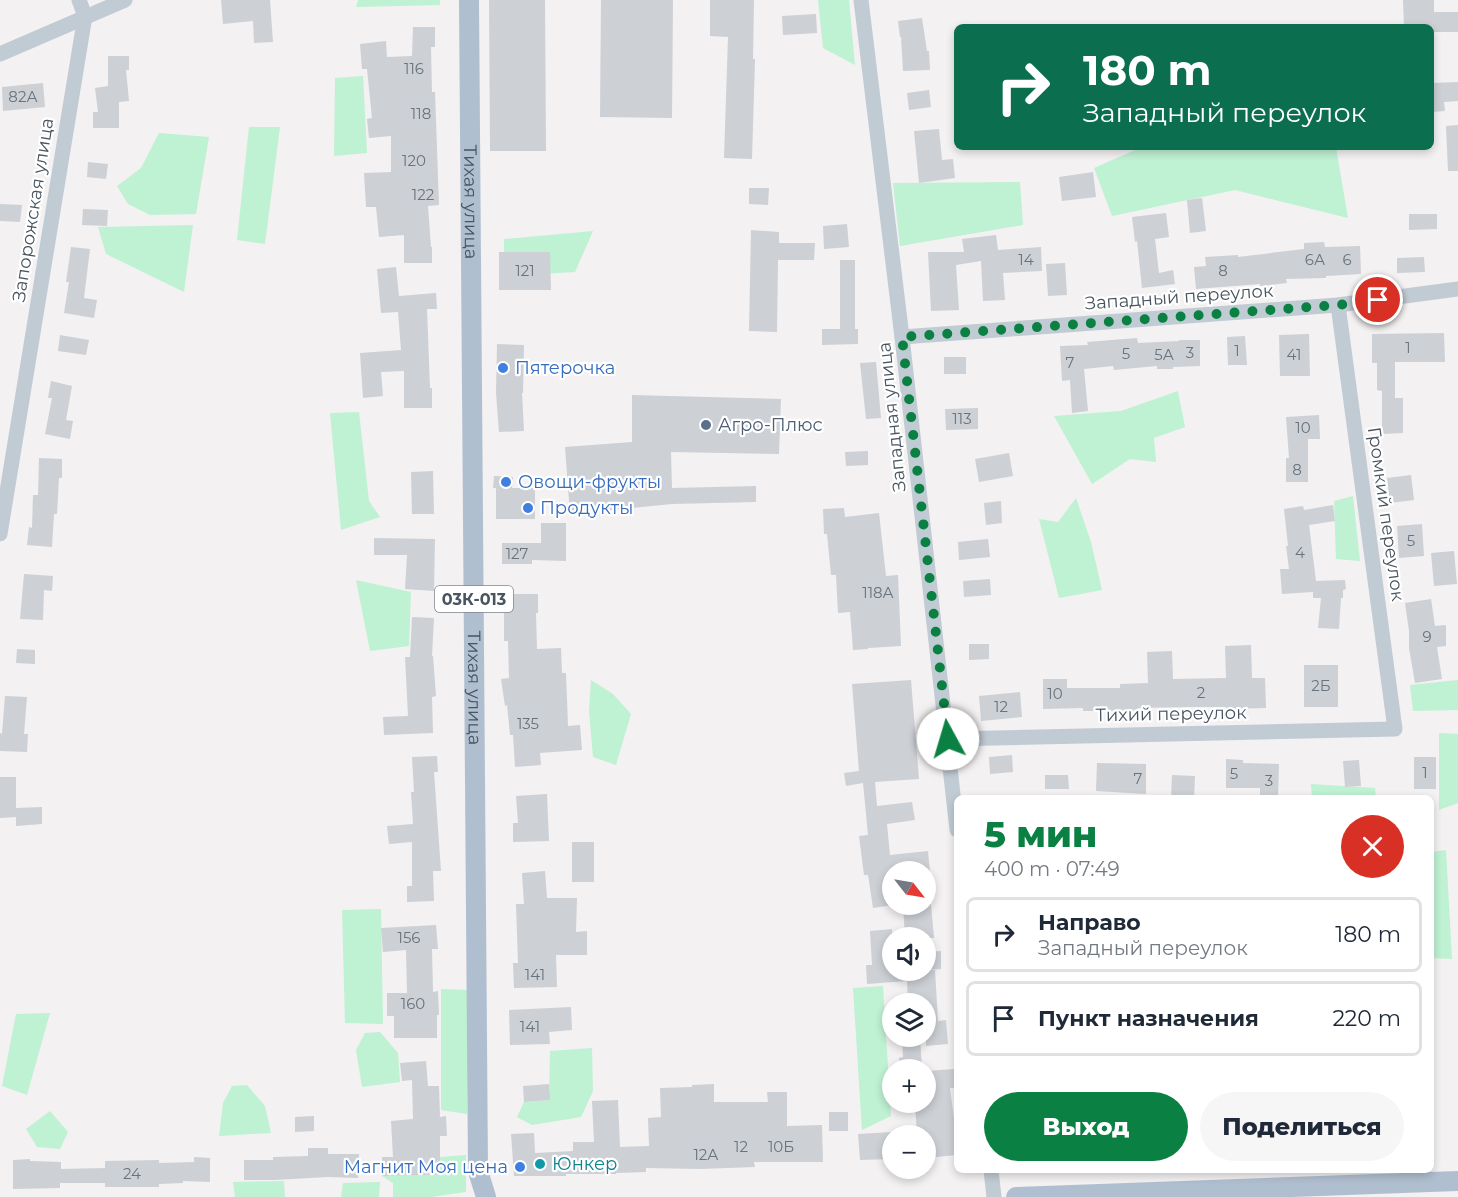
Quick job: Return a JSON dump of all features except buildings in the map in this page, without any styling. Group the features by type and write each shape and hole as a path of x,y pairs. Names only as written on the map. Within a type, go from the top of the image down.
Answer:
{"main road":[{"name":"Тихая улица","path":"469,0 478,1171 486,1197"},
{"path":"1016,1197 1435,1190 1458,1181"}],"street":[{"name":"Запорожская улица","path":"0,534 84,16 79,0"},
{"path":"0,54 125,0"},
{"name":"Западная улица","path":"861,0 954,800"},
{"name":"Западный переулок","path":"902,337 1338,305 1458,289"},
{"name":"Громкий переулок","path":"1338,305 1395,729"},
{"name":"Тихий переулок","path":"948,739 1395,729"},
{"path":"992,1173 994,1197"}],"green space":[{"path":"358,0 440,0 440,5 356,7"},
{"path":"818,0 849,0 855,65 823,48"},
{"path":"363,76 367,153 334,156 335,78"},
{"path":"249,127 280,127 265,244 237,240"},
{"path":"159,133 209,137 196,214 150,215 128,204 117,186 141,168"},
{"path":"1135,150 1337,150 1348,218 1235,190 1112,216 1094,168"},
{"path":"1020,182 1023,225 900,246 893,183"},
{"path":"193,225 184,292 106,254 98,227"},
{"path":"593,231 575,272 504,276 504,239"},
{"path":"1178,391 1185,427 1154,438 1156,462 1130,459 1092,484 1054,416 1121,411"},
{"path":"359,412 369,501 380,517 341,530 330,413"},
{"path":"1353,496 1360,561 1336,559 1334,501"},
{"path":"1076,498 1091,542 1102,590 1059,598 1039,519 1058,522"},
{"path":"356,580 411,592 409,646 370,651"},
{"path":"591,680 613,694 631,714 616,765 593,757 589,711"},
{"path":"1458,680 1458,710 1413,711 1410,685"},
{"path":"1439,733 1458,734 1458,803 1439,810"},
{"path":"1311,784 1375,788 1376,795 1312,795"},
{"path":"1446,850 1452,959 1434,958 1434,852"},
{"path":"381,909 383,1024 345,1023 342,910"},
{"path":"883,986 882,1047 887,1047 887,1059 882,1059 882,1113 891,1113 891,1116 862,1130 853,988"},
{"path":"441,989 469,990 467,1114 441,1110"},
{"path":"50,1013 27,1095 2,1086 16,1014"},
{"path":"380,1032 398,1053 400,1082 362,1087 356,1050 365,1033"},
{"path":"592,1048 593,1091 581,1117 532,1125 517,1117 524,1102 549,1100 550,1051"},
{"path":"247,1085 265,1106 271,1133 219,1136 223,1103 232,1086"},
{"path":"50,1111 68,1132 60,1149 37,1147 26,1129"},
{"path":"466,1155 466,1192 431,1197 393,1197 393,1183 382,1176 440,1175 440,1157"},
{"path":"284,1181 285,1197 235,1197 233,1182"},
{"path":"380,1182 379,1197 341,1197 343,1183"}],"place":[{"name":"Пятерочка","path":"503,368"},
{"name":"Агро-Плюс","path":"706,425"},
{"name":"Овощи-фрукты","path":"506,482"},
{"name":"Продукты","path":"528,508"},
{"name":"Юнкер","path":"540,1164"},
{"name":"Магнит Моя цена","path":"520,1167"}],"route":[{"path":"948,739 902,337 1338,305 1378,300"}]}
